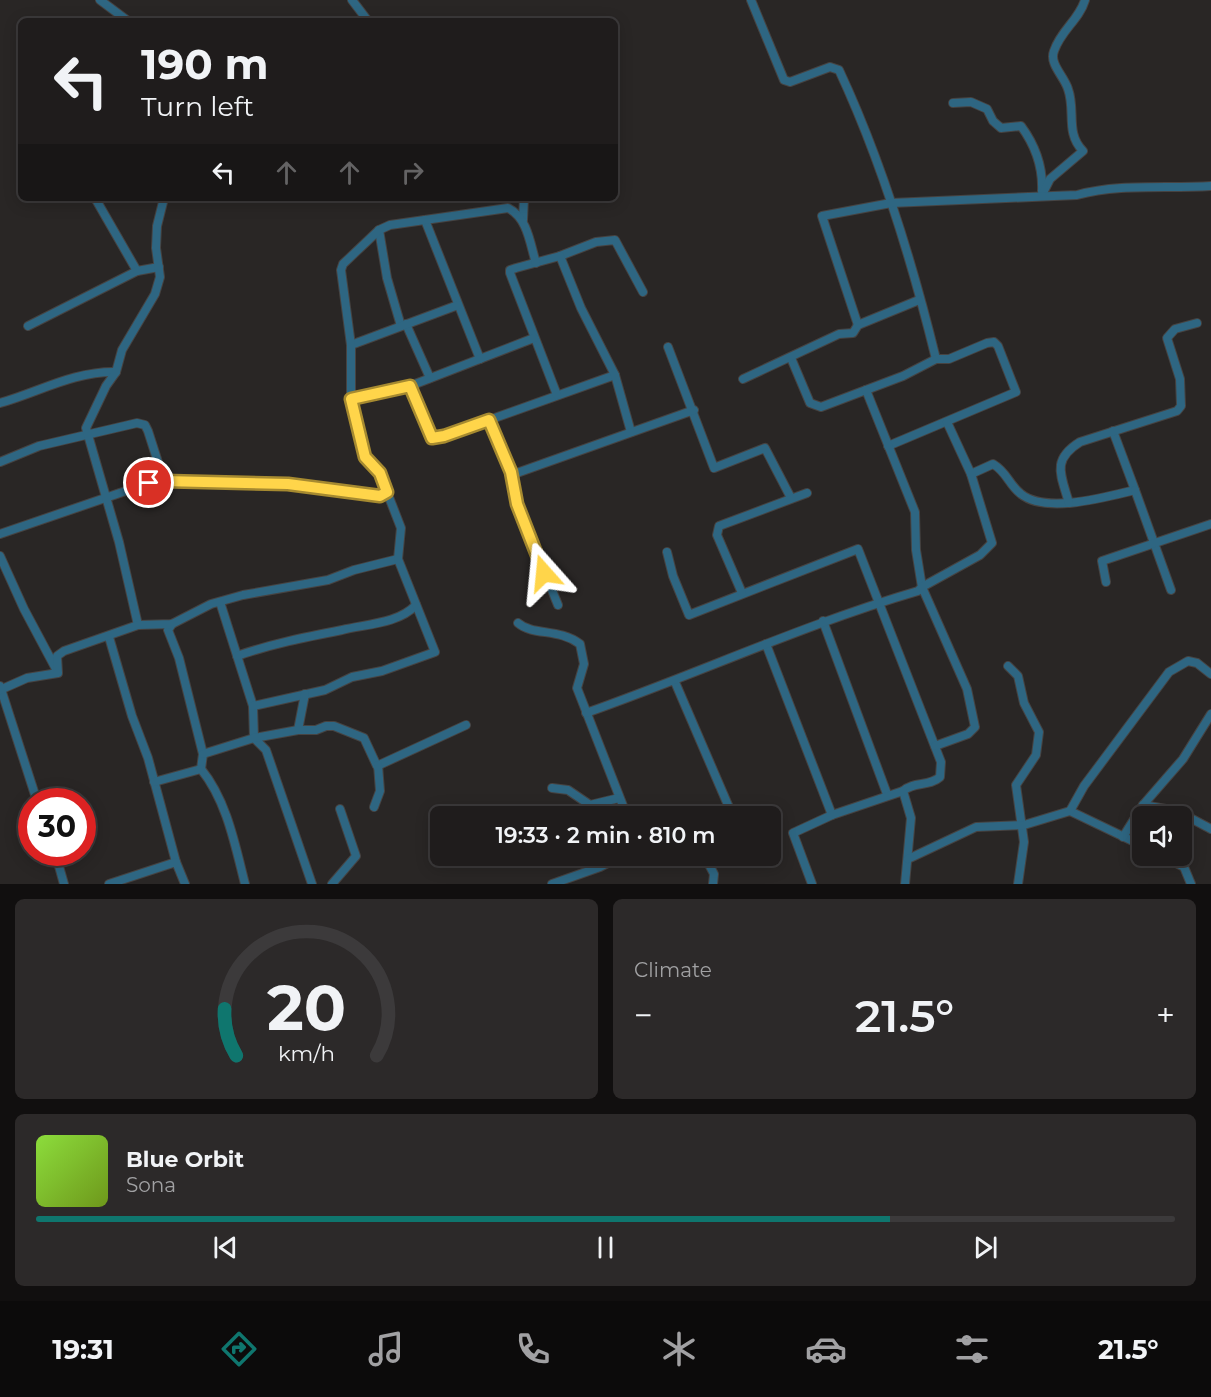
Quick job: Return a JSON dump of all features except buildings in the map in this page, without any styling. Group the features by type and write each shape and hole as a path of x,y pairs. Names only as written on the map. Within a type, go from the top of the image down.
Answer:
{"street":[{"path":"100,0 124,18"},
{"path":"352,0 366,18"},
{"path":"752,0 778,70 784,80 790,82 830,67 839,70 866,128 891,203 936,359"},
{"path":"1042,195 1050,179 1083,151 1073,138 1069,91 1052,61 1054,50 1067,24 1082,12 1085,0"},
{"path":"953,103 971,102 987,109 993,122 1001,128 1021,126 1038,158 1043,179 1042,195"},
{"path":"858,325 822,216 891,203 1150,187 1211,186"},
{"path":"97,201 137,272"},
{"path":"138,625 98,464 86,428 116,372 122,350 155,294 160,277 156,248 157,226 163,201"},
{"path":"523,222 524,201"},
{"path":"252,706 325,690 352,677 382,671 435,652 398,559 401,528 380,473 365,457 351,399 351,345 341,270 353,253 380,230 390,225 508,208 518,213 523,222 536,263"},
{"path":"425,220 480,359"},
{"path":"380,230 387,278 403,325 430,378"},
{"path":"557,395 534,339 510,270 560,256 596,242 615,240 643,292"},
{"path":"560,256 581,309 615,375 631,432"},
{"path":"28,326 137,272 159,267"},
{"path":"743,379 839,334 853,333 858,325 919,300"},
{"path":"351,345 458,305"},
{"path":"1069,503 1060,472 1060,460 1067,450 1080,442 1113,430 1177,411 1181,406 1180,379 1167,338 1175,329 1197,323"},
{"path":"351,399 410,386 534,339"},
{"path":"791,358 810,403 821,407 903,376 936,359 949,358 993,342 1016,392 888,446"},
{"path":"668,347 694,410 714,468 765,448 791,498"},
{"path":"0,403 84,374 116,372"},
{"path":"410,386 432,438 444,436 615,375"},
{"path":"866,390 915,512 916,550 922,587 967,689 975,727 968,734 935,746"},
{"path":"511,472 516,473 694,410"},
{"path":"489,420 511,472 517,504 558,605"},
{"path":"586,713 675,682 823,621 918,591 980,555 992,543 970,474 947,422"},
{"path":"0,462 39,446 137,423 145,425 164,481"},
{"path":"1113,430 1171,590"},
{"path":"970,474 993,464 1004,470 1013,486 1030,500 1079,504 1135,490"},
{"path":"0,534 105,498 164,481 288,484 380,496 387,492"},
{"path":"742,593 717,535 719,526 807,493"},
{"path":"1106,582 1102,561 1211,524"},
{"path":"667,552 689,615 858,549 941,762 940,777 936,781 887,794 793,832 812,884"},
{"path":"0,556 24,609 58,673"},
{"path":"58,673 57,656 64,651 138,625 172,624 220,602 260,591 328,580 354,570 398,559"},
{"path":"220,602 252,706 254,738 266,750 312,884"},
{"path":"237,656 265,646 376,623 408,613 416,605"},
{"path":"823,621 887,794"},
{"path":"518,623 525,629 569,635 580,644 584,664 577,688 623,806"},
{"path":"172,624 168,630 179,658 203,754 201,769 214,785 233,839 245,884"},
{"path":"109,637 184,884"},
{"path":"766,644 832,815"},
{"path":"1070,811 1084,786 1169,672 1188,661 1197,663 1211,674"},
{"path":"1008,666 1018,676 1024,703 1039,732 1036,755 1016,785 1024,825 1018,884"},
{"path":"33,788 1,688 27,678 58,673"},
{"path":"675,682 728,806"},
{"path":"298,730 305,694"},
{"path":"1123,837 1143,805 1183,759 1211,714"},
{"path":"378,765 466,725"},
{"path":"203,754 254,738 298,730 307,732 334,726 364,738 378,765 380,791 374,807"},
{"path":"154,782 201,769"},
{"path":"552,788 568,790 590,805 619,798"},
{"path":"903,791 911,818 905,884"},
{"path":"1143,805 1177,811 1211,829"},
{"path":"333,884 356,856 340,809"},
{"path":"908,859 976,827 1024,825 1070,811 1132,841"},
{"path":"109,884 176,862"},
{"path":"59,866 64,884"},
{"path":"552,884 573,880 602,866"},
{"path":"710,866 714,874 713,884"},
{"path":"1182,866 1191,884"}],"route":[{"path":"149,483 164,481 288,484 380,496 387,492 380,473 365,457 351,399 410,386 432,438 436,439 489,420 511,472 517,504 535,545 544,573"}]}
